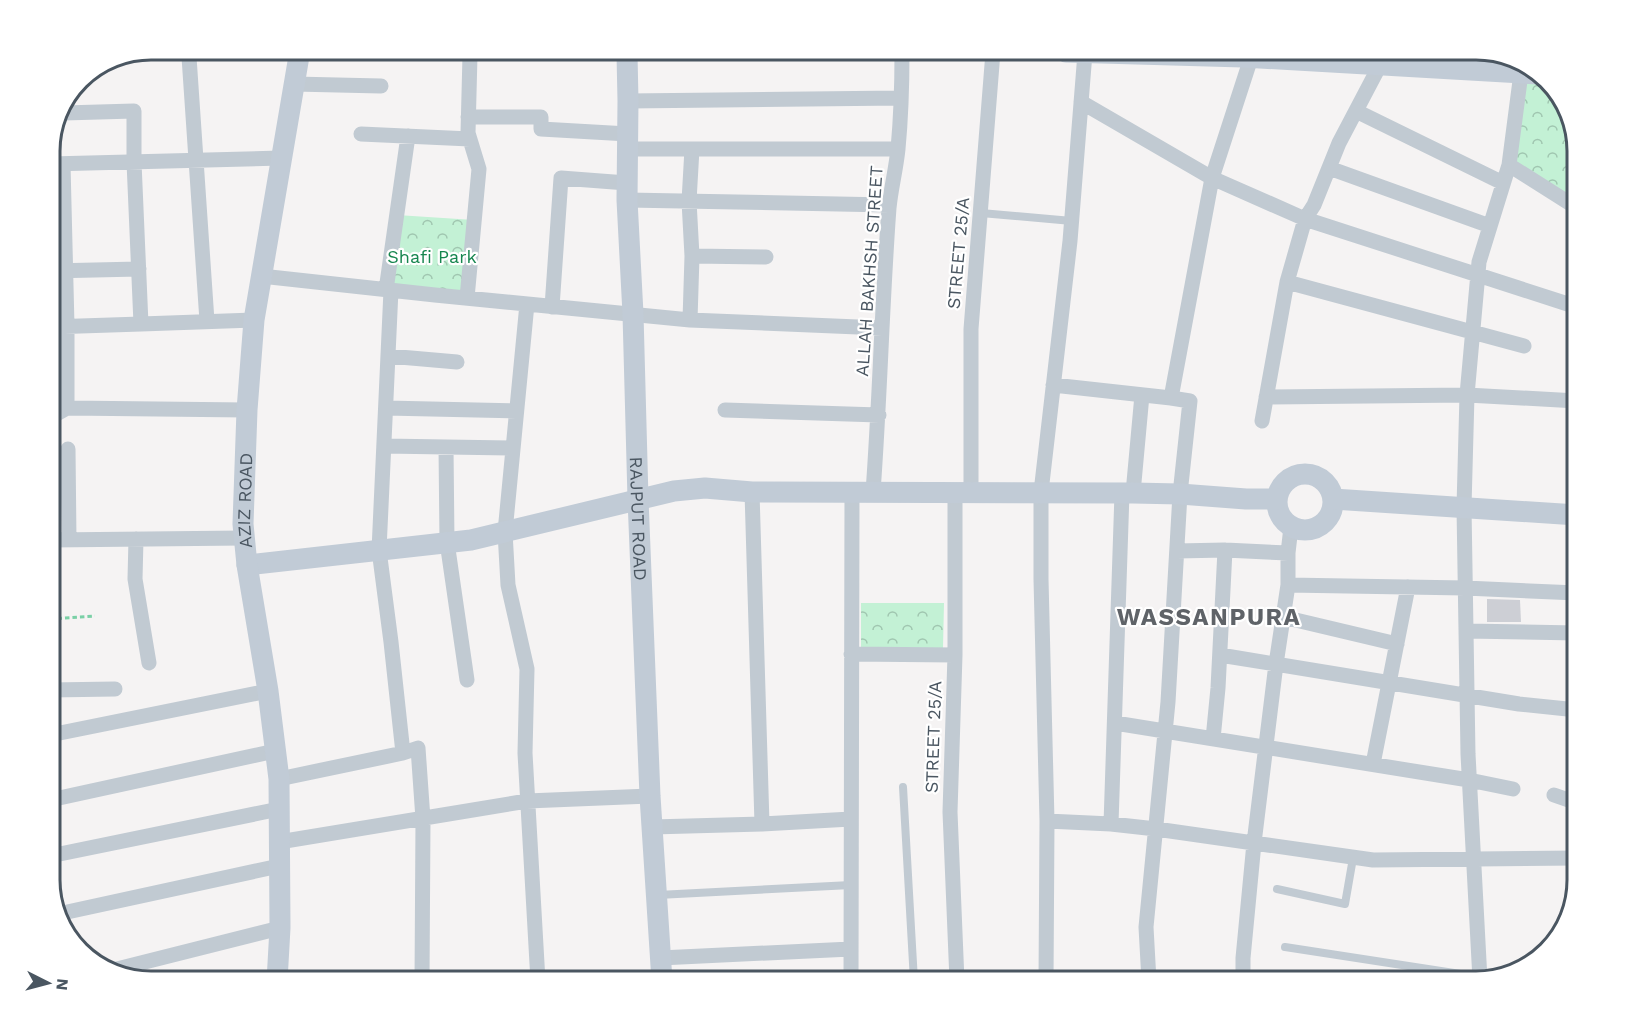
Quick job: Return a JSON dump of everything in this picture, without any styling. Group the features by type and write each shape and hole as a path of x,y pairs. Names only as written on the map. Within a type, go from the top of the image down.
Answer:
{"street":[{"path":"189,60 207,321"},
{"name":"AZIZ ROAD","path":"278,971 280,928 279,779 243,524 247,410 254,320 298,60"},
{"path":"467,298 479,169 468,133 470,60"},
{"name":"RAJPUT ROAD","path":"627,60 627,192 638,499 650,796 661,971"},
{"name":"ALLAH BAKHSH STREET","path":"873,492 889,205 898,149 902,60"},
{"name":"STREET 25/A","path":"957,971 950,812 955,656 971,329 992,60"},
{"path":"1046,971 1047,821 1041,492 1072,221 1081,102 1077,60"},
{"path":"1171,398 1212,178 1245,60"},
{"path":"1262,421 1287,282 1305,219 1314,205 1339,142 1382,60"},
{"path":"1411,60 1521,72"},
{"path":"1484,970 1469,780 1464,507 1467,395 1479,262 1509,165 1529,78"},
{"path":"294,84 381,87"},
{"path":"628,101 901,98"},
{"path":"1081,102 1212,178 1305,219 1567,304"},
{"path":"69,113 134,111 141,324"},
{"path":"1356,111 1503,183"},
{"path":"468,117 541,117 541,129 692,149 898,149"},
{"path":"361,134 470,139"},
{"path":"402,753 379,550 388,356 388,290 408,136"},
{"path":"690,320 692,256 689,201 692,149"},
{"path":"60,164 281,158"},
{"path":"1509,165 1567,202"},
{"path":"1329,168 1490,226"},
{"path":"552,307 561,178 627,192 689,201 889,205"},
{"path":"60,207 66,271 67,408"},
{"path":"692,256 766,257"},
{"path":"60,271 139,269"},
{"path":"261,276 690,320 882,328"},
{"path":"1287,282 1524,346"},
{"path":"527,304 505,532 508,585 527,669 525,753 537,971"},
{"path":"60,326 254,320"},
{"path":"388,356 457,362"},
{"path":"1053,385 1190,401 1180,494 1165,731 1146,927 1148,971"},
{"path":"1111,824 1128,493 1142,395"},
{"path":"1266,397 1467,395 1567,400"},
{"path":"60,412 67,408 247,410"},
{"path":"386,408 516,411"},
{"path":"725,410 879,415"},
{"path":"384,446 513,448"},
{"path":"446,447 447,542 467,680"},
{"path":"68,449 69,540"},
{"path":"1302,475 1322,480 1333,499 1331,512 1323,524 1304,531 1291,527 1280,515 1277,500 1283,485 1292,478 1302,475"},
{"path":"247,565 471,540 674,491 705,488 752,492 1180,494 1277,500"},
{"path":"752,492 762,824"},
{"path":"851,971 852,492"},
{"path":"1333,499 1567,513"},
{"path":"1243,971 1254,843 1288,585 1291,527"},
{"path":"60,540 244,538"},
{"path":"136,539 135,579 149,663"},
{"path":"1177,551 1225,550 1288,553"},
{"path":"1213,739 1225,550"},
{"path":"1288,585 1567,593"},
{"path":"1373,764 1408,587"},
{"path":"1283,617 1397,644"},
{"path":"1466,632 1567,633"},
{"path":"851,654 955,656"},
{"path":"1220,656 1519,704 1567,709"},
{"path":"60,690 115,689"},
{"path":"60,733 268,691"},
{"path":"1115,723 1266,746 1513,789"},
{"path":"279,779 418,748 423,819 422,971"},
{"path":"60,798 275,752"},
{"path":"1554,795 1567,800"},
{"path":"279,842 527,801 650,796"},
{"path":"60,854 279,809"},
{"path":"652,828 851,819"},
{"path":"1047,821 1155,829 1373,860 1567,858"},
{"path":"66,912 279,866"},
{"path":"125,967 280,928"},
{"path":"660,958 851,949"}],"lane":[{"path":"981,213 1072,221"},
{"path":"903,787 913,971"},
{"path":"1277,889 1345,904 1353,858"},
{"path":"657,895 851,885"},
{"path":"1285,946 1441,971"}],"path":[{"path":"60,618 95,616"}],"green space":[{"path":"1523,73 1548,96 1560,116 1567,145 1567,202 1509,165"},
{"name":"Shafi Park","path":"397,215 474,220 467,298 386,290"},
{"path":"861,603 944,603 943,648 861,648"}],"building":[{"path":"1487,599 1520,600 1521,622 1487,622"}],"district":[{"name":"WASSANPURA","path":"1209,617"}]}
